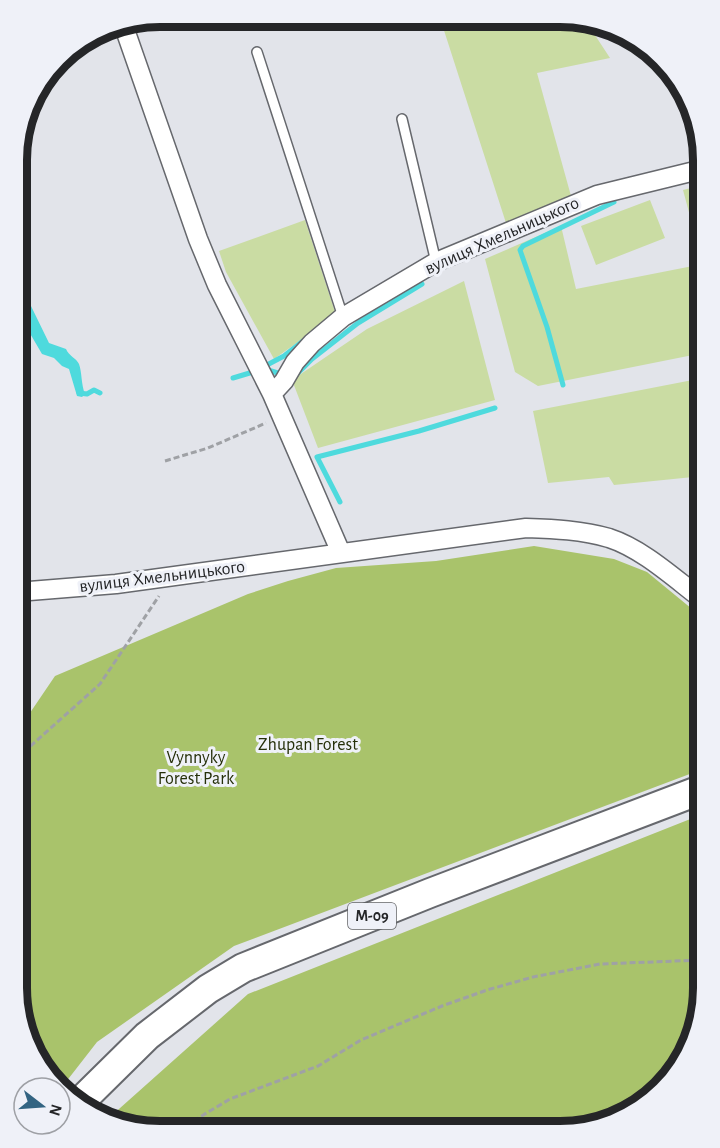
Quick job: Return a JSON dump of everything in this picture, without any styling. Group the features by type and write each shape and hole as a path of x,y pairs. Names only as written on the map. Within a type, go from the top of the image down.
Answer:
{"main road":[{"name":"М-09","path":"85,1097 147,1036 207,989 243,968 430,893 693,793"}],"street":[{"path":"126,32 198,238 217,285 272,394 341,553"},
{"name":"вулиця Хмельницького","path":"272,394 312,343 343,317 436,262 597,195 693,172"},
{"name":"вулиця Хмельницького","path":"27,591 116,584 526,528 568,530 611,539 649,558 693,592"}],"lane":[{"path":"257,52 343,317"},
{"path":"402,119 436,262"}],"path":[{"path":"165,461 208,448 282,417"},
{"path":"27,749 100,684 171,577"},
{"path":"193,1121 230,1099 318,1066 361,1040 486,990 533,977 600,964 693,960"}],"green space":[{"path":"443,27 560,27 593,32 610,58 537,73 571,196 506,223"},
{"path":"693,188 693,227 683,190"},
{"path":"650,200 665,238 596,265 581,226"},
{"path":"305,220 336,315 274,359 226,272 219,251"},
{"path":"561,226 576,289 693,266 693,355 538,386 515,372 485,259"},
{"path":"464,281 495,400 318,448 292,380 367,329"},
{"path":"693,380 693,477 614,485 609,477 548,483 533,411"},
{"name":"Zhupan Forest","path":"534,546 614,559 647,572 693,610 693,773 234,946 97,1042 71,1076 61,1076 37,1039 27,997 27,717 55,676 248,594 336,568 436,561"},
{"path":"693,818 693,997 686,1031 671,1062 654,1082 641,1093 611,1111 577,1120 560,1121 160,1121 143,1120 115,1113 248,994"}],"water":[{"path":"27,290 31,306 49,343 66,349 79,364 85,394 82,397 77,396 69,369 54,358 42,354 28,330"}],"waterway":[{"path":"563,385 547,327 520,250 523,246 614,202"},
{"path":"293,378 312,359 358,323 422,284"},
{"path":"265,366 284,356 303,341"},
{"path":"265,369 281,374"},
{"path":"233,378 253,372"},
{"path":"79,393 87,394 94,390 100,393"},
{"path":"340,502 317,457 419,431 495,408"}],"park label":[{"name":"Vynnyky Forest Park","path":"196,768"}]}
